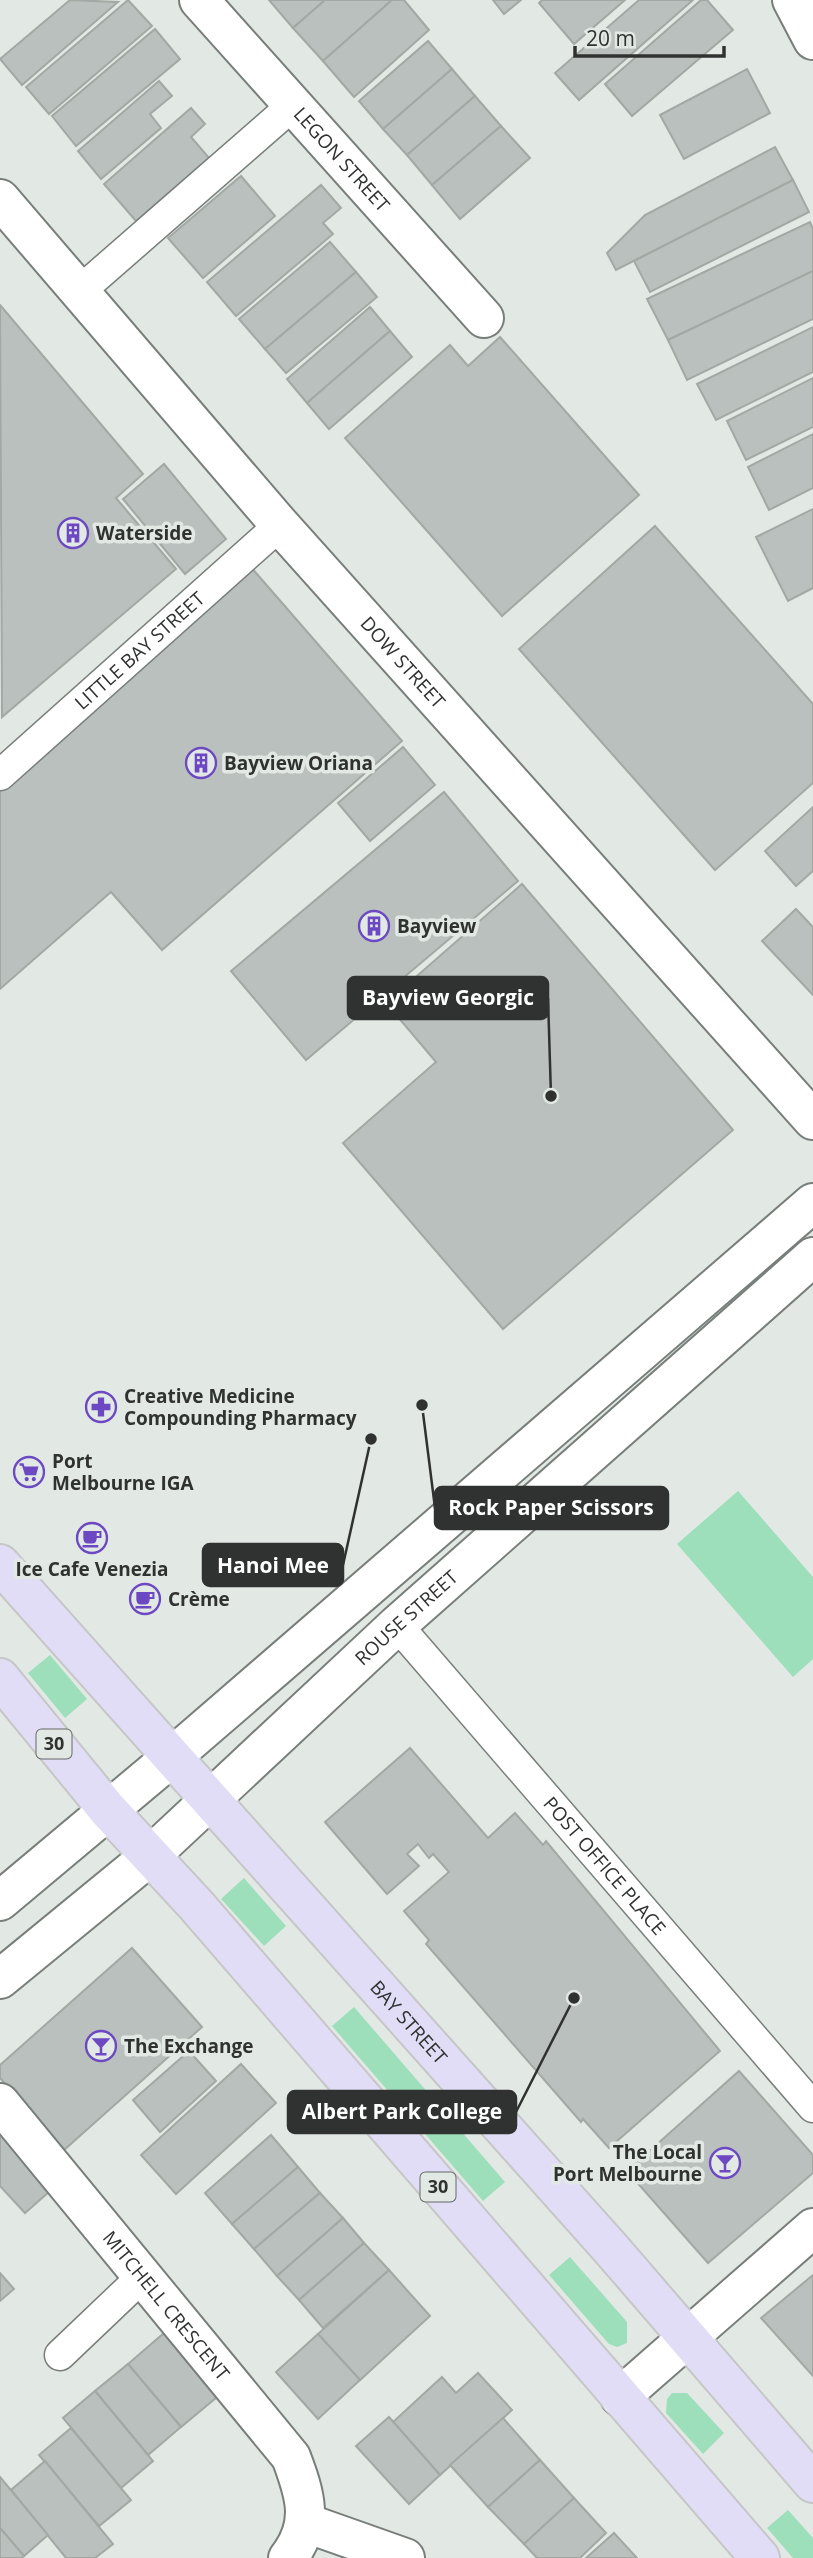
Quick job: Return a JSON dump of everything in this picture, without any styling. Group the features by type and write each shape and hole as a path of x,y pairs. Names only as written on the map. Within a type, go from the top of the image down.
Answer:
{"main road":[{"name":"BAY STREET","path":"0,1564 211,1797 689,2337 813,2483"},
{"name":"30","path":"0,1678 108,1810 760,2558"}],"street":[{"name":"LEGON STREET","path":"199,0 484,318"},
{"path":"792,0 813,40"},
{"name":"DOW STREET","path":"0,199 280,525 813,1120"},
{"path":"0,1901 173,1756 813,1203"},
{"name":"ROUSE STREET","path":"0,1979 150,1856 397,1625 813,1257"},
{"name":"MITCHELL CRESCENT","path":"0,2103 291,2457 305,2497 306,2523"},
{"path":"620,2397 813,2228"},
{"path":"288,2558 306,2523 405,2558"}],"lane":[{"path":"80,291 293,105"},
{"name":"LITTLE BAY STREET","path":"0,775 280,525"},
{"name":"POST OFFICE PLACE","path":"397,1625 813,2107"},
{"path":"60,2355 143,2276"}],"green space":[{"path":"738,1491 813,1577 813,1659 793,1677 677,1544"},
{"path":"50,1655 87,1699 65,1718 28,1673"},
{"path":"244,1878 286,1926 264,1946 221,1899"},
{"path":"354,2007 505,2182 483,2201 332,2026"},
{"path":"570,2257 627,2322 627,2343 617,2347 609,2344 549,2275"},
{"path":"672,2393 687,2393 724,2433 703,2454 666,2413 667,2399"},
{"path":"788,2510 813,2538 813,2558 793,2558 767,2528"}],"building":[{"path":"70,0 118,2 22,85 0,59"},
{"path":"128,0 152,26 49,114 26,87"},
{"path":"269,0 325,0 293,28"},
{"path":"325,0 392,0 323,61 293,28"},
{"path":"392,0 404,0 429,30 354,97 323,61"},
{"path":"493,0 521,0 504,14"},
{"path":"542,0 625,0 574,44 539,3"},
{"path":"639,0 693,0 579,100 555,73"},
{"path":"701,0 707,0 733,30 632,116 605,84"},
{"path":"155,29 180,59 76,146 52,116"},
{"path":"428,41 452,69 383,129 359,101"},
{"path":"452,69 475,96 407,155 383,129"},
{"path":"747,69 770,113 684,159 660,115"},
{"path":"159,81 172,96 150,114 161,128 101,179 78,151"},
{"path":"475,96 501,126 432,185 407,155"},
{"path":"191,108 205,124 191,137 209,158 136,221 104,184"},
{"path":"501,126 530,158 460,219 432,185"},
{"path":"775,147 793,180 616,270 607,253 645,215"},
{"path":"241,176 275,216 203,278 168,238"},
{"path":"793,180 809,212 650,292 634,261"},
{"path":"321,185 341,208 323,223 333,234 236,316 207,282"},
{"path":"810,222 813,229 813,271 668,340 647,299"},
{"path":"330,242 356,272 265,349 239,319"},
{"path":"813,271 813,319 687,380 668,340"},
{"path":"356,272 377,297 286,373 265,349"},
{"name":"Waterside","path":"0,305 143,474 116,498 176,569 2,717"},
{"path":"370,307 390,331 307,403 287,379"},
{"path":"813,327 813,372 716,420 697,384"},
{"path":"390,331 412,357 329,429 307,403"},
{"path":"500,337 639,495 502,616 345,438 450,345 468,366"},
{"path":"813,378 813,427 746,460 727,421"},
{"path":"813,434 813,488 769,510 748,467"},
{"path":"164,464 226,539 185,574 123,499"},
{"path":"813,509 813,588 788,601 756,537"},
{"path":"655,526 813,704 813,783 715,870 519,649"},
{"name":"Bayview Oriana","path":"250,566 402,741 162,950 111,892 0,989 0,784"},
{"path":"403,747 435,785 370,841 338,803"},
{"name":"Bayview","path":"444,792 518,881 306,1060 231,971"},
{"path":"813,807 813,871 796,886 765,851"},
{"path":"522,884 733,1130 503,1329 343,1143 436,1062 386,1003"},
{"path":"796,909 813,927 813,995 762,941"},
{"path":"410,1748 488,1838 515,1813 543,1845 546,1841 720,2051 609,2148 583,2119 581,2122 426,1944 429,1940 404,1911 449,1872 433,1854 429,1858 418,1844 407,1854 419,1866 387,1894 325,1822"},
{"name":"The Exchange","path":"132,1948 202,2027 64,2150 0,2078 0,2065"},
{"path":"189,2051 216,2081 160,2132 133,2100"},
{"path":"241,2064 276,2103 176,2194 141,2155"},
{"name":"The Local Port Melbourne","path":"739,2071 813,2155 813,2173 708,2263 627,2171"},
{"path":"0,2119 58,2184 25,2213 0,2186"},
{"path":"271,2135 298,2167 232,2224 205,2193"},
{"path":"298,2167 320,2193 254,2249 232,2224"},
{"path":"320,2193 343,2218 277,2276 254,2249"},
{"path":"343,2218 364,2243 299,2300 277,2276"},
{"path":"364,2243 389,2270 323,2328 299,2300"},
{"path":"389,2270 430,2316 360,2380 318,2334"},
{"path":"0,2273 14,2289 0,2301"},
{"path":"813,2275 813,2376 761,2318"},
{"path":"164,2333 217,2397 181,2427 128,2364"},
{"path":"318,2334 360,2380 318,2419 276,2372"},
{"path":"128,2364 181,2427 148,2455 95,2391"},
{"path":"478,2373 512,2410 440,2475 393,2422 442,2377 456,2393"},
{"path":"95,2391 153,2461 121,2488 63,2418"},
{"path":"389,2417 440,2475 409,2504 356,2446"},
{"path":"503,2418 540,2460 488,2507 450,2465"},
{"path":"71,2428 131,2500 99,2526 39,2455"},
{"path":"540,2460 574,2498 524,2544 488,2507"},
{"path":"45,2461 113,2544 95,2558 66,2558 11,2490"},
{"path":"0,2477 48,2535 24,2556 0,2528"},
{"path":"574,2498 606,2533 580,2558 537,2558 524,2544"},
{"path":"0,2528 24,2556 0,2558"},
{"path":"614,2533 637,2558 586,2558"}],"place":[{"name":"Waterside","path":"73,533"},
{"name":"Bayview Oriana","path":"201,763"},
{"name":"Bayview","path":"374,926"},
{"name":"Bayview Georgic","path":"551,1096"},
{"name":"Rock Paper Scissors","path":"422,1405"},
{"name":"Creative Medicine Compounding Pharmacy","path":"101,1407"},
{"name":"Hanoi Mee","path":"371,1439"},
{"name":"Port Melbourne IGA","path":"29,1472"},
{"name":"Ice Cafe Venezia","path":"92,1538"},
{"name":"Crème","path":"145,1599"},
{"name":"Albert Park College","path":"574,1998"},
{"name":"The Exchange","path":"101,2046"},
{"name":"The Local Port Melbourne","path":"725,2163"}]}
